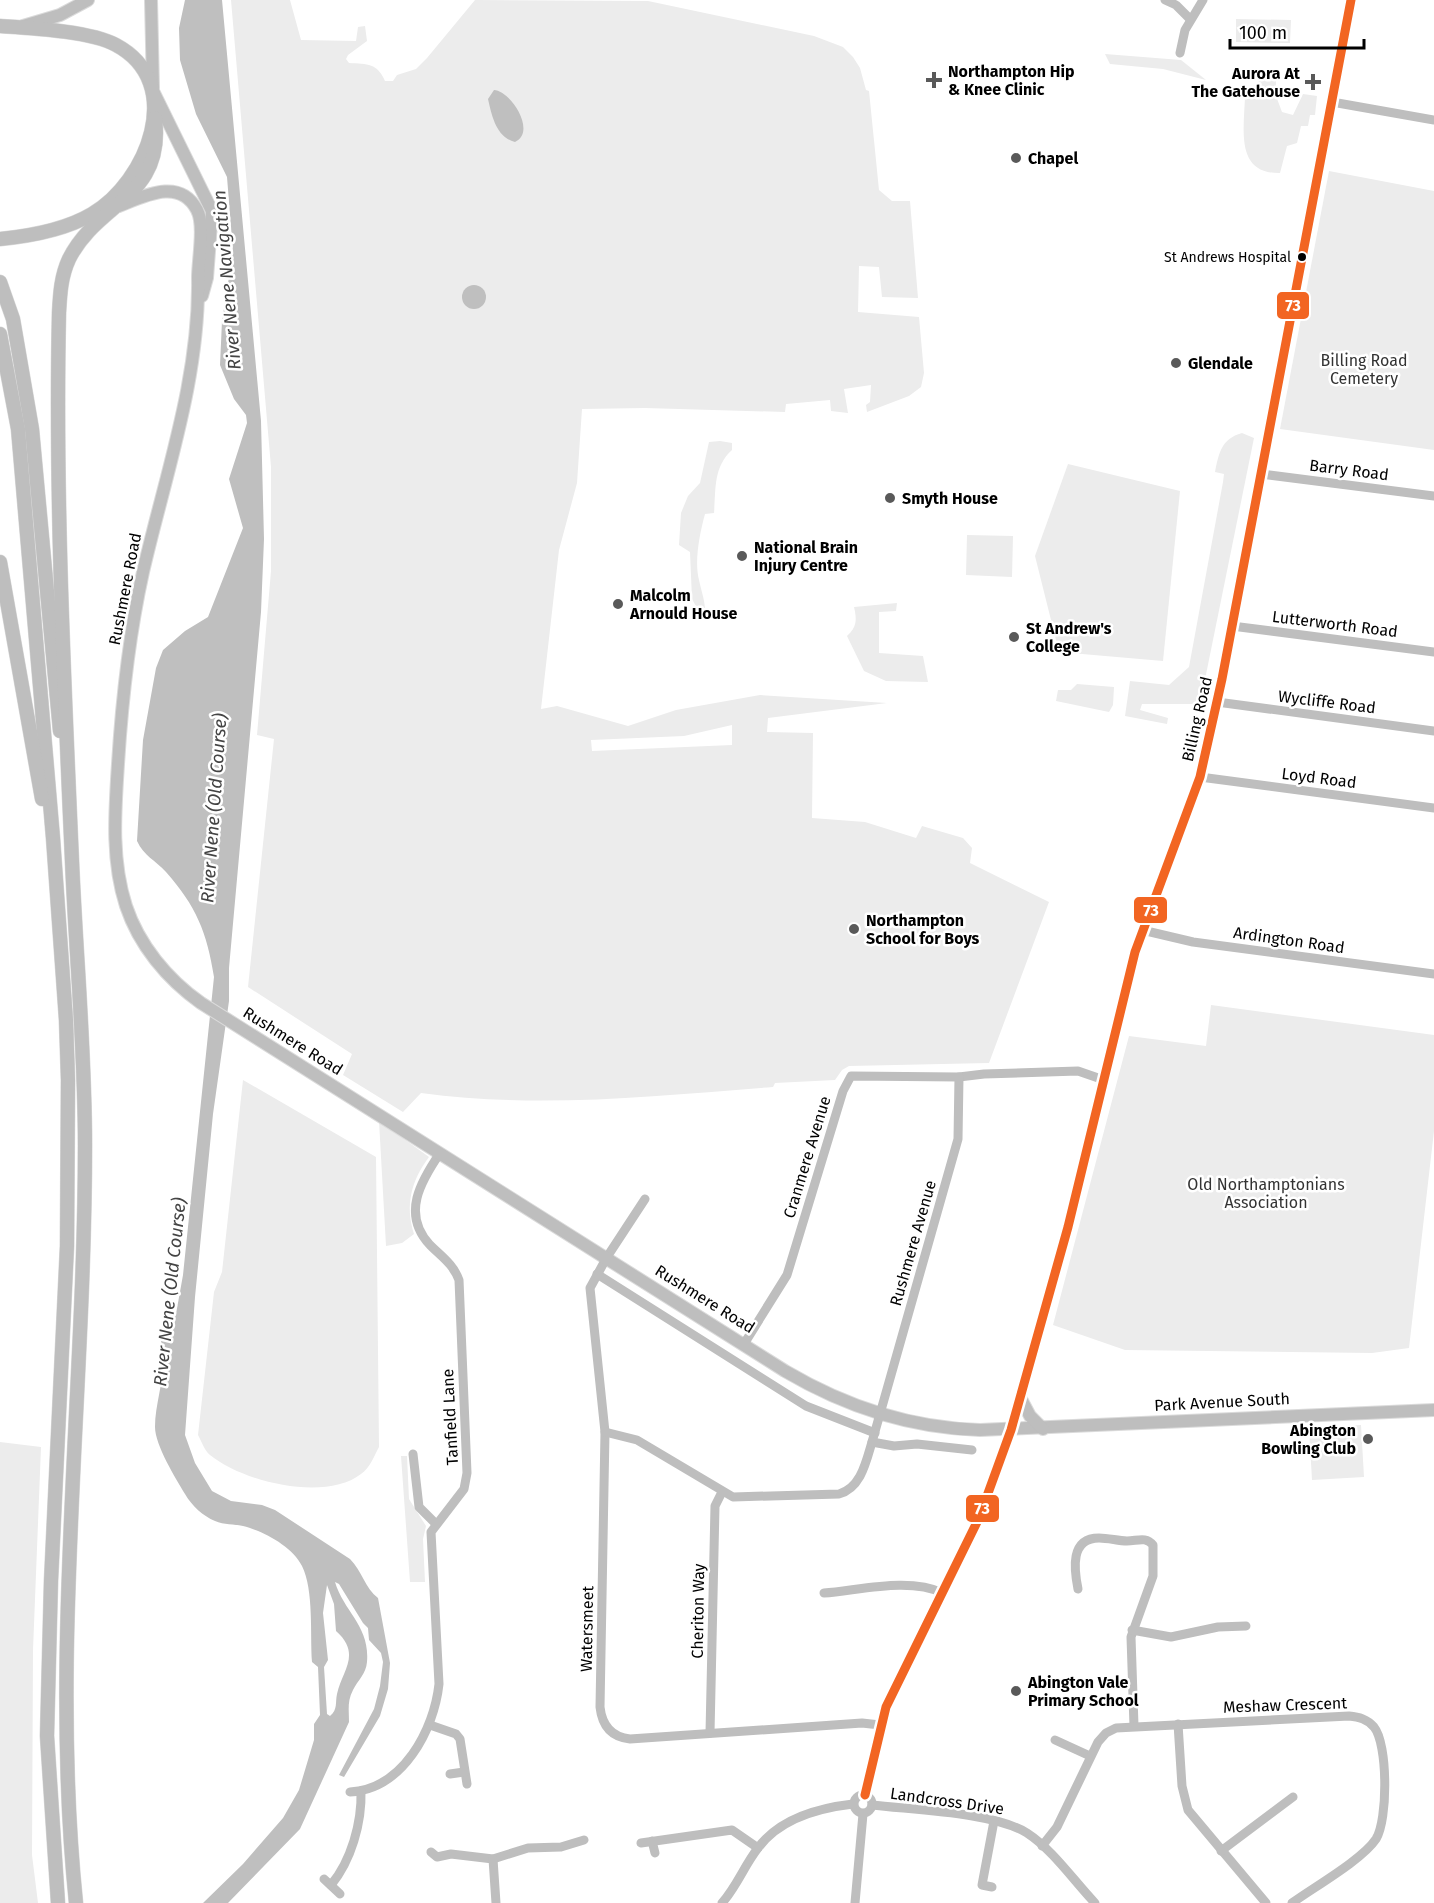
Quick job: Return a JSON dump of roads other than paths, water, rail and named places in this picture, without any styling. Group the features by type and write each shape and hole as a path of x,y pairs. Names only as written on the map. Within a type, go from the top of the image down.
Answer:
{"highway":[{"path":"0,26 104,39 130,55 153,90 157,145 152,164 136,188 82,238 71,255 60,290 59,433 72,861 85,1076 85,1248 68,1584 65,1734 76,1903"},
{"path":"0,239 47,231 94,214 137,167 155,118"},
{"path":"0,282 12,319 32,429 72,861"},
{"path":"0,334 18,429 66,1020 67,1246 51,1581 48,1736 58,1903"},
{"path":"0,562 38,781 52,838"}],"main road":[{"path":"19,27 60,15 88,0"},
{"path":"151,0 153,90"},
{"name":"Rushmere Road","path":"153,90 212,211 207,278 199,308 182,414 142,576 123,695 115,840 122,894 142,940 169,976 206,1007 813,1388 880,1415 944,1428 1011,1430"},
{"name":"Rushmere Road","path":"94,214 153,192 169,190 185,197 195,207 200,219 199,308"},
{"path":"1021,1399 1030,1416 1043,1429"},
{"name":"Park Avenue South","path":"1011,1430 1364,1411 1434,1410"}],"street":[{"path":"1164,0 1176,5 1190,19"},
{"path":"1180,53 1190,19 1203,0"},
{"name":"Billing Road","path":"865,1795 880,1725 893,1691 943,1593 994,1482 1021,1399 1063,1247 1142,930 1200,777 1232,626 1351,0"},
{"path":"1332,102 1434,120"},
{"name":"Barry Road","path":"1261,474 1434,496"},
{"name":"Lutterworth Road","path":"1232,626 1434,652"},
{"name":"Wycliffe Road","path":"1217,702 1434,730"},
{"name":"Loyd Road","path":"1200,777 1434,808"},
{"name":"Ardington Road","path":"1142,930 1193,942 1434,974"},
{"name":"Cranmere Avenue","path":"744,1344 787,1275 846,1081 857,1075 959,1077 1078,1071 1104,1080"},
{"name":"Rushmere Avenue","path":"722,1492 741,1497 839,1494 848,1492 859,1479 874,1438 958,1139 959,1077"},
{"name":"Tanfield Lane","path":"435,1523 464,1489 467,1473 459,1280 455,1268 422,1234 416,1218 418,1188 440,1153"},
{"name":"Watersmeet","path":"645,1199 606,1257 590,1294 605,1432 601,1717 605,1726 621,1738 862,1723 880,1725"},
{"path":"597,1274 791,1397 827,1416 894,1446 911,1444 972,1450"},
{"path":"605,1432 637,1440 722,1492"},
{"path":"350,1792 361,1791 391,1776 408,1760 430,1725 439,1684 430,1544 435,1523 419,1507 419,1470 413,1454"},
{"name":"Cheriton Way","path":"710,1733 715,1506 722,1492"},
{"path":"1078,1589 1074,1563 1076,1553 1086,1541 1100,1538 1150,1540 1155,1554 1153,1576 1132,1630 1134,1726"},
{"path":"824,1593 913,1585 932,1588 943,1593"},
{"path":"1132,1630 1171,1637 1218,1627 1246,1626"},
{"name":"Meshaw Crescent","path":"1042,1846 1057,1827 1090,1756 1106,1733 1116,1728 1355,1717 1368,1721 1377,1732 1381,1747 1385,1805 1382,1827 1376,1838 1361,1854 1292,1903"},
{"path":"1178,1724 1182,1785 1192,1817 1266,1903"},
{"path":"430,1725 456,1734 460,1739 464,1772 468,1784"},
{"path":"1055,1740 1090,1756"},
{"path":"450,1774 464,1772"},
{"path":"340,1894 327,1882 342,1872 360,1819 361,1791"},
{"path":"865,1795 872,1805 863,1814 855,1809 854,1804 855,1799 865,1795"},
{"path":"1221,1851 1293,1797"},
{"path":"725,1902 758,1848 771,1833 792,1819 820,1810 854,1804"},
{"name":"Landcross Drive","path":"872,1805 994,1821 1025,1832 1042,1846 1095,1903"},
{"path":"855,1903 863,1814"},
{"path":"992,1887 978,1884 994,1821"},
{"path":"641,1843 732,1830 758,1848"},
{"path":"431,1852 437,1857 451,1854 493,1859 528,1848 561,1846 584,1840"},
{"path":"652,1841 655,1853"},
{"path":"493,1859 496,1903"}],"water":[{"name":"River Nene (Old Course)","path":"185,0 222,0 261,421 264,539 261,612 229,968 229,1001 213,1114 195,1297 185,1435 195,1463 212,1491 231,1501 262,1505 275,1510 350,1559 378,1598 390,1663 388,1689 380,1716 344,1777 339,1775 374,1709 383,1662 381,1653 369,1640 368,1628 339,1584 335,1582 339,1593 361,1629 367,1649 365,1670 350,1698 349,1722 300,1829 228,1903 203,1903 243,1864 283,1818 299,1790 314,1740 314,1724 320,1715 318,1667 312,1662 310,1600 302,1566 291,1552 268,1536 243,1526 218,1522 198,1510 188,1498 167,1462 158,1443 155,1427 163,1373 161,1341 176,1314 183,1275 214,977 208,946 193,908 166,872 137,841 143,740 156,668 163,650 185,631 208,617 243,528 229,479 247,423 246,415 234,399 220,365 222,321 233,252 227,177 196,114 180,60 179,28","holes":["327,1585 334,1604 336,1631 344,1639 349,1655 335,1708 330,1716 327,1714 324,1667 328,1660 323,1613"]},
{"path":"494,90 508,97 523,121 521,137 515,142 503,136 493,119 488,99"},
{"path":"474,285 482,289 486,297 482,305 474,309 466,305 462,297 466,289"}],"place":[{"name":"Northampton Hip & Knee Clinic","path":"934,80"},
{"name":"Aurora At The Gatehouse","path":"1313,82"},
{"name":"Chapel","path":"1016,158"},
{"name":"St Andrews Hospital","path":"1302,257"},
{"name":"Glendale","path":"1176,363"},
{"name":"Smyth House","path":"890,498"},
{"name":"National Brain Injury Centre","path":"742,556"},
{"name":"Malcolm Arnould House","path":"618,604"},
{"name":"St Andrew's College","path":"1014,637"},
{"name":"Northampton School for Boys","path":"854,929"},
{"name":"Abington Bowling Club","path":"1368,1439"},
{"name":"Abington Vale Primary School","path":"1016,1691"}],"water label":[{"name":"River Nene Navigation","path":"227,280"}],"park label":[{"name":"Billing Road Cemetery","path":"1364,369"},
{"name":"Old Northamptonians Association","path":"1266,1193"}]}
